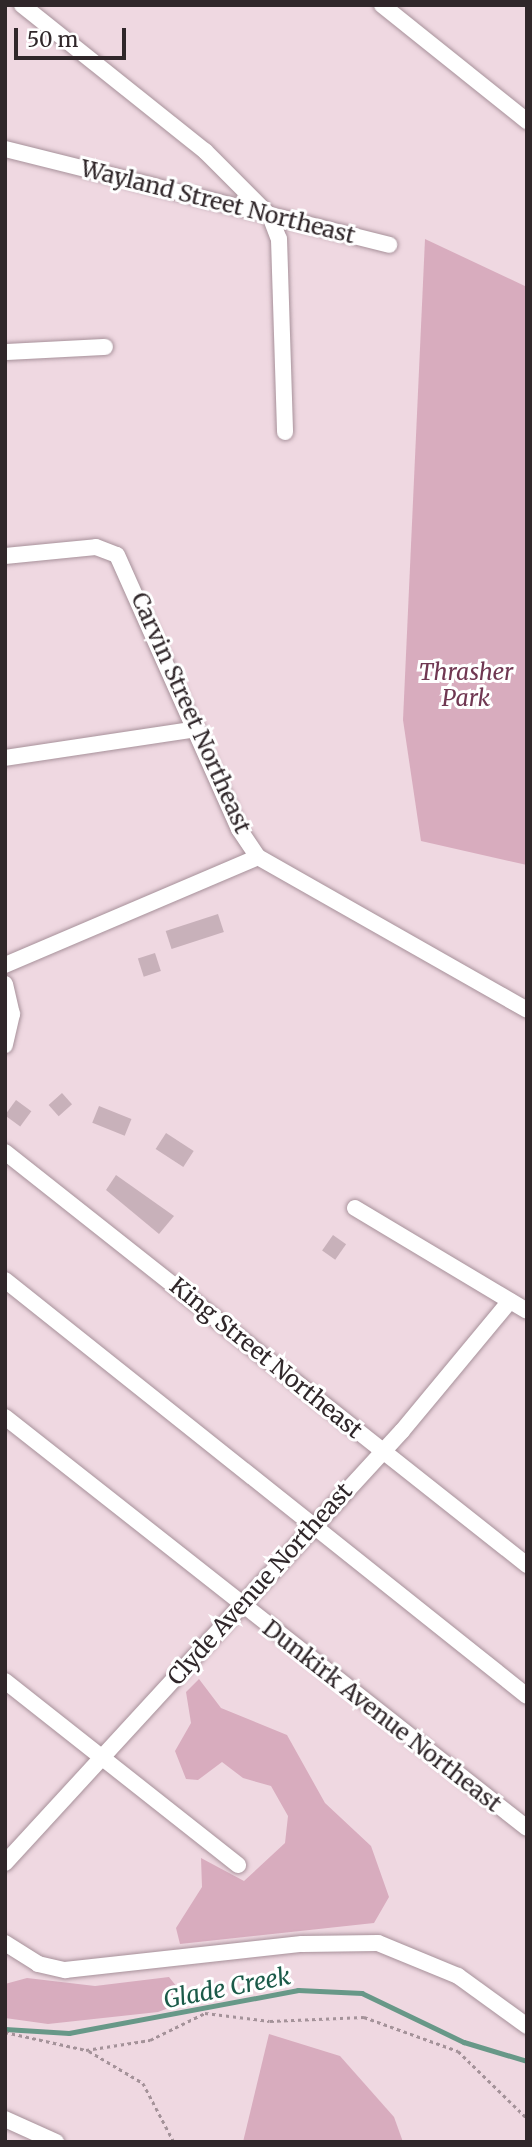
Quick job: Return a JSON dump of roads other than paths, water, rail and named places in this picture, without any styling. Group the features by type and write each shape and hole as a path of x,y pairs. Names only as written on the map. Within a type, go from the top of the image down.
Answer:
{"street":[{"path":"22,5 205,151 270,216 279,239 285,432"},
{"path":"382,5 527,121"},
{"name":"Wayland Street Northeast","path":"5,149 221,198 270,216 390,245"},
{"path":"5,352 105,347"},
{"name":"Carvin Street Northeast","path":"5,556 96,547 117,555 258,857 527,1010"},
{"path":"5,758 197,729"},
{"path":"5,965 258,857"},
{"path":"5,984 12,1014 5,1045"},
{"name":"King Street Northeast","path":"5,1152 527,1565"},
{"path":"355,1208 527,1311"},
{"path":"5,1280 527,1696"},
{"name":"Clyde Avenue Northeast","path":"5,1863 382,1451 510,1301"},
{"name":"Dunkirk Avenue Northeast","path":"5,1417 527,1828"},
{"path":"5,1681 238,1865"},
{"path":"5,1943 38,1964 65,1970 333,1942 378,1943 428,1960 527,2026"},
{"path":"5,2119 56,2142"}],"waterway":[{"name":"Glade Creek","path":"5,2029 69,2033 298,1990 362,1993 464,2042 527,2061"}],"park label":[{"name":"Thrasher Park","path":"466,685"}]}
